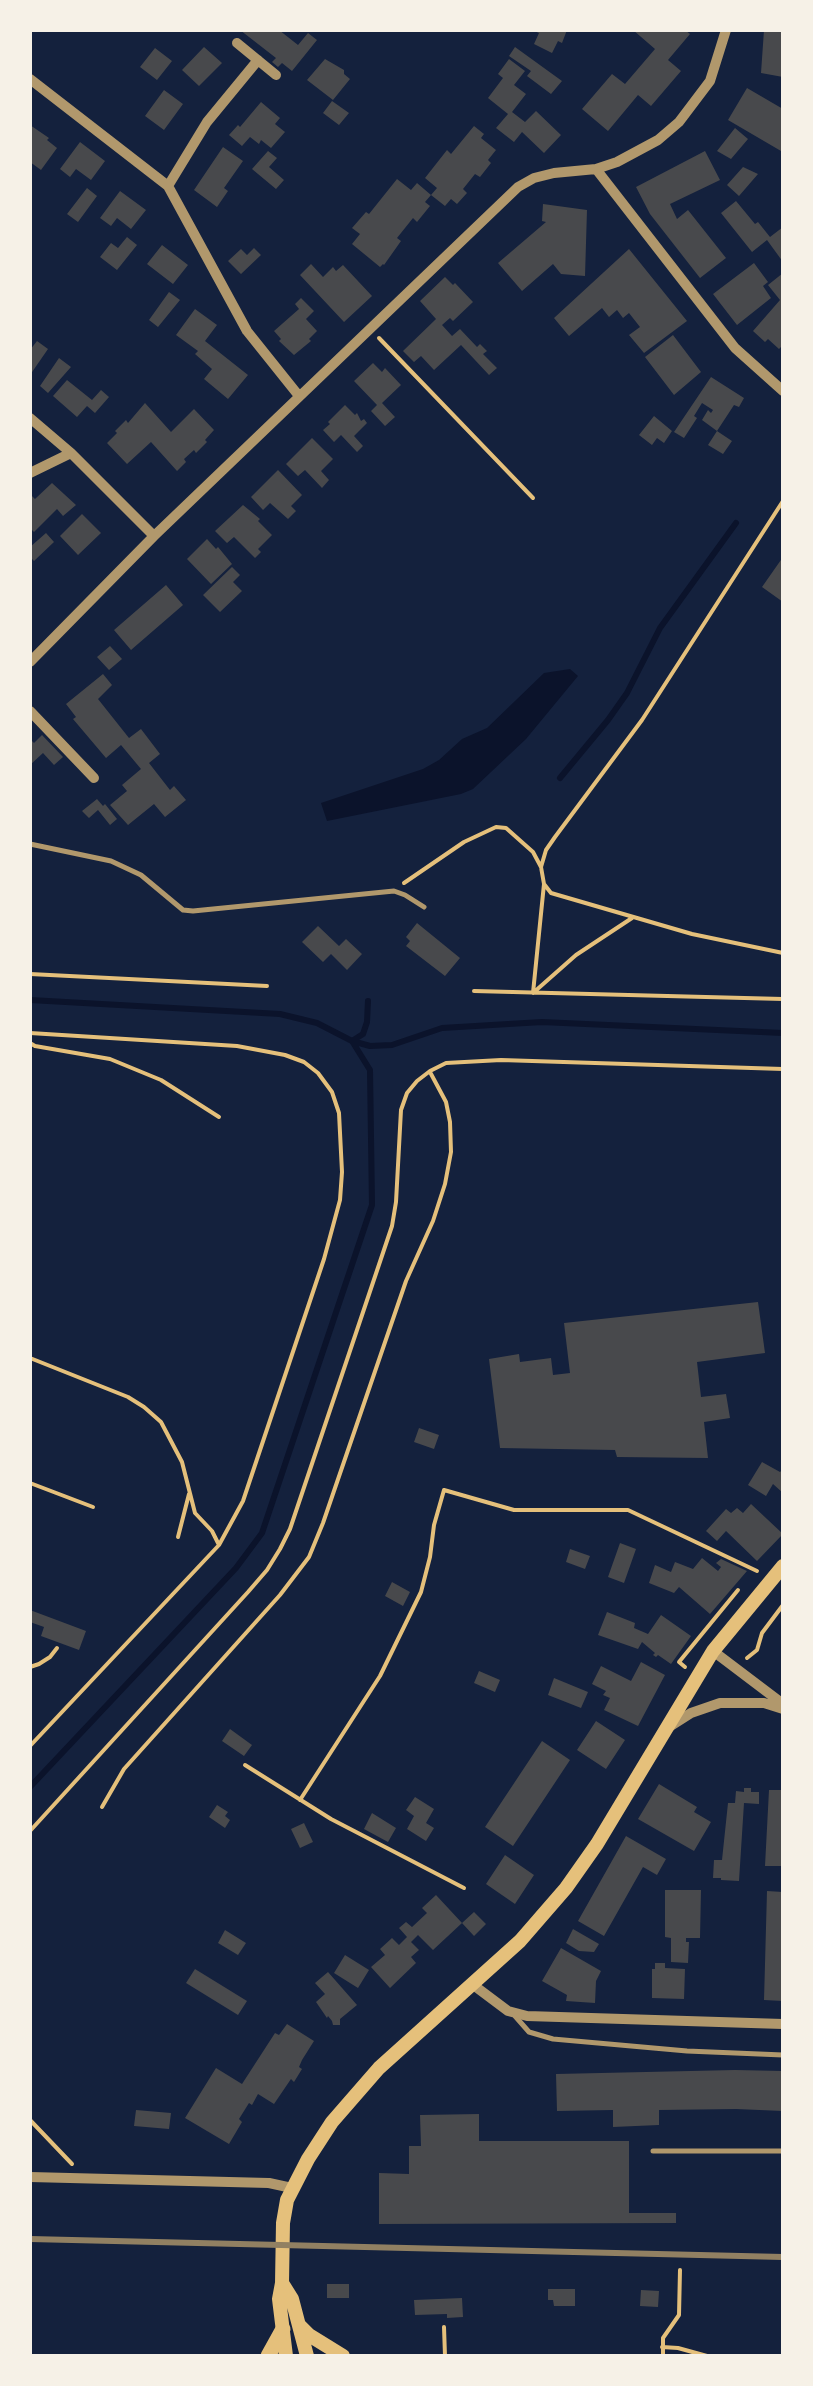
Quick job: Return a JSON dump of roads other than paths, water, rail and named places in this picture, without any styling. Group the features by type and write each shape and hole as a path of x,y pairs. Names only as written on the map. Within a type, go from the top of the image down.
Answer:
{"highway":[{"path":"268,2356 291,2327"}],"main road":[{"path":"307,2356 280,2298 283,2223 292,2188 332,2122 355,2094 520,1941 574,1878 713,1651 783,1566"},
{"path":"286,2356 291,2327"},
{"path":"291,2327 342,2356"}],"street":[{"path":"30,662 154,536 518,187 544,175 596,169 636,154 679,122 710,81 726,30"},
{"path":"238,42 276,75"},
{"path":"168,186 207,122 258,60"},
{"path":"30,79 168,186 247,331 299,396"},
{"path":"596,169 735,348 783,391"},
{"path":"30,418 154,536"},
{"path":"30,473 70,453"},
{"path":"30,711 94,778"},
{"path":"713,1651 783,1707"},
{"path":"664,1730 692,1713 720,1703 783,1707"},
{"path":"472,1984 512,2012 553,2018 783,2024"},
{"path":"30,2177 269,2182 292,2188"}],"lane":[{"path":"30,844 111,861 141,875 183,910 193,912 394,891 424,907"},
{"path":"512,2012 529,2032 554,2040 783,2054"},
{"path":"654,2151 783,2152"}],"water":[{"path":"570,669 578,676 526,739 473,789 327,821 321,803 423,769 462,739 487,728 544,673"}],"waterway":[{"path":"560,778 627,693 660,628 736,523"},
{"path":"30,1000 280,1014 317,1023 370,1046 392,1045 442,1028 542,1022 783,1033"},
{"path":"352,1041 363,1034 368,1001"},
{"path":"30,1787 236,1568 262,1533 372,1205 370,1070 352,1041"}],"railway":[{"path":"30,2239 783,2257"}]}
